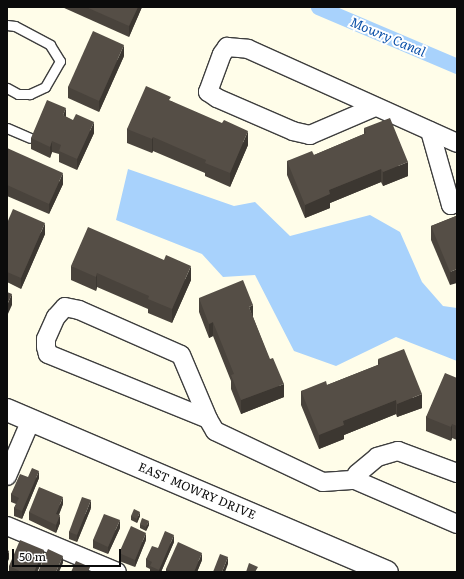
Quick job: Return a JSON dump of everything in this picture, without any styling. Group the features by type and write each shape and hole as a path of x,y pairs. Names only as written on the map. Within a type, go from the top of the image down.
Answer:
{"street":[{"path":"375,107 310,135 293,132 217,98 208,92 222,54 227,47 248,50 457,143"},
{"path":"430,131 450,205 457,202"},
{"path":"208,419 48,354 46,339 56,317 65,307 79,310 181,355 208,419 215,431 324,482 355,480 457,524"},
{"name":"EAST MOWRY DRIVE","path":"7,410 387,572"},
{"path":"7,476 31,420"},
{"path":"355,480 357,474 377,457 398,451 457,473"},
{"path":"7,526 117,572"}],"lane":[{"path":"7,25 15,26 50,46 60,61 45,87 30,94 18,94 7,88"},
{"path":"7,128 30,138"}],"water":[{"path":"128,169 234,206 255,202 290,236 370,215 400,232 422,282 443,306 457,308 457,361 396,337 336,366 294,351 255,275 223,277 202,254 116,220"}],"building":[{"path":"86,7 138,7 129,26"},
{"path":"93,31 124,45 99,101 68,87"},
{"path":"146,86 171,97 169,100 222,123 224,120 248,131 230,173 205,163 206,160 153,137 152,139 127,129"},
{"path":"47,100 66,108 63,115 73,120 76,114 94,122 77,159 59,151 61,145 52,141 50,147 31,138"},
{"path":"390,118 408,162 383,172 381,169 329,190 330,194 305,205 287,161 312,151 314,155 366,133 364,128"},
{"path":"7,148 63,173 49,204 7,185"},
{"path":"13,209 45,223 21,278 7,272 7,223"},
{"path":"456,216 457,269 450,272 431,226"},
{"path":"88,227 164,260 166,255 191,266 172,309 148,299 149,296 97,273 96,277 71,266"},
{"path":"243,280 253,305 249,307 270,359 273,358 284,384 241,400 231,375 234,374 213,322 209,324 199,298"},
{"path":"7,292 12,294 7,305"},
{"path":"404,349 422,394 397,404 396,400 343,421 344,425 319,435 301,391 326,381 327,385 380,364 378,359"},
{"path":"445,373 457,378 457,426 452,424 451,427 426,417"},
{"path":"32,468 39,471 22,511 14,508 19,498 11,494 20,474 28,477"},
{"path":"39,487 63,497 56,514 60,515 56,525 29,512"},
{"path":"82,497 91,500 77,535 69,532"},
{"path":"134,509 140,512 137,519 131,516"},
{"path":"104,514 120,520 108,547 93,540"},
{"path":"142,518 149,521 146,527 140,524"},
{"path":"131,526 146,533 135,560 119,553"},
{"path":"165,531 174,535 159,570 150,566 152,562 146,559 152,546 158,548"},
{"path":"20,540 44,550 34,572 22,572 9,566"},
{"path":"178,542 202,553 194,572 173,572 166,569"},
{"path":"48,549 63,556 56,572 38,572"},
{"path":"220,554 228,557 222,572 213,572"},
{"path":"76,561 90,567 88,572 71,572"},
{"path":"249,563 258,567 255,572 246,572"}],"waterway":[{"name":"Mowry Canal","path":"318,7 457,66"}]}
